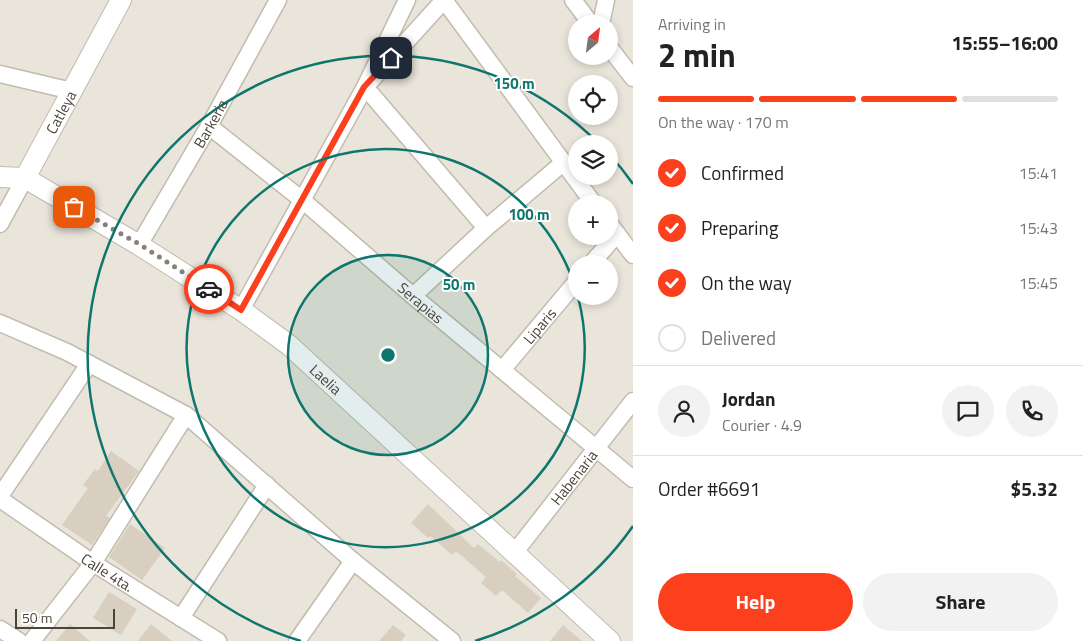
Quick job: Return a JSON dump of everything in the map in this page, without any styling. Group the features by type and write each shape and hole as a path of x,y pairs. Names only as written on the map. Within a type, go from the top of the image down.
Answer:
{"street":[{"name":"Catleya","path":"0,224 121,0"},
{"name":"Barkeria","path":"139,244 208,126 278,0"},
{"path":"241,310 364,87 407,0"},
{"path":"364,87 444,0 587,195"},
{"path":"573,0 584,15"},
{"path":"603,15 606,0"},
{"path":"618,59 633,78"},
{"path":"0,74 72,91"},
{"path":"364,87 486,228"},
{"name":"Serapias","path":"208,126 301,199 413,296 633,479"},
{"path":"413,296 486,228 563,163"},
{"name":"Laelia","path":"0,177 25,178 139,244 241,310 289,345 610,641"},
{"path":"618,236 633,255"},
{"name":"Liparis","path":"502,370 568,292"},
{"path":"0,323 67,352 186,415 267,484 433,635 452,641"},
{"path":"0,497 89,364"},
{"name":"Habenaria","path":"515,552 633,401"},
{"path":"32,641 93,563 186,415"},
{"path":"181,618 267,484"},
{"name":"Calle 4ta.","path":"0,497 93,563 218,641"},
{"path":"297,641 353,561"},
{"path":"0,629 19,641"}],"shaded area":[{"path":"0,0 633,0 633,641 0,641"}],"building":[{"path":"111,451 139,471 106,516 110,518 92,545 62,525 88,488 83,485 95,469 98,471"},
{"path":"428,504 474,548 478,544 500,562 501,560 517,574 515,576 541,598 528,613 502,590 496,596 481,583 486,577 456,551 452,555 411,523"},
{"path":"130,524 165,548 142,580 109,557"},
{"path":"109,592 137,609 121,635 93,618"},
{"path":"70,624 90,641 56,641"},
{"path":"151,624 172,641 138,641"},
{"path":"393,625 406,635 401,641 379,641"},
{"path":"563,625 582,641 550,641"}],"way so far":[{"path":"74,207 139,244 209,289"}],"route":[{"path":"209,289 241,310 364,87 391,58"}]}
